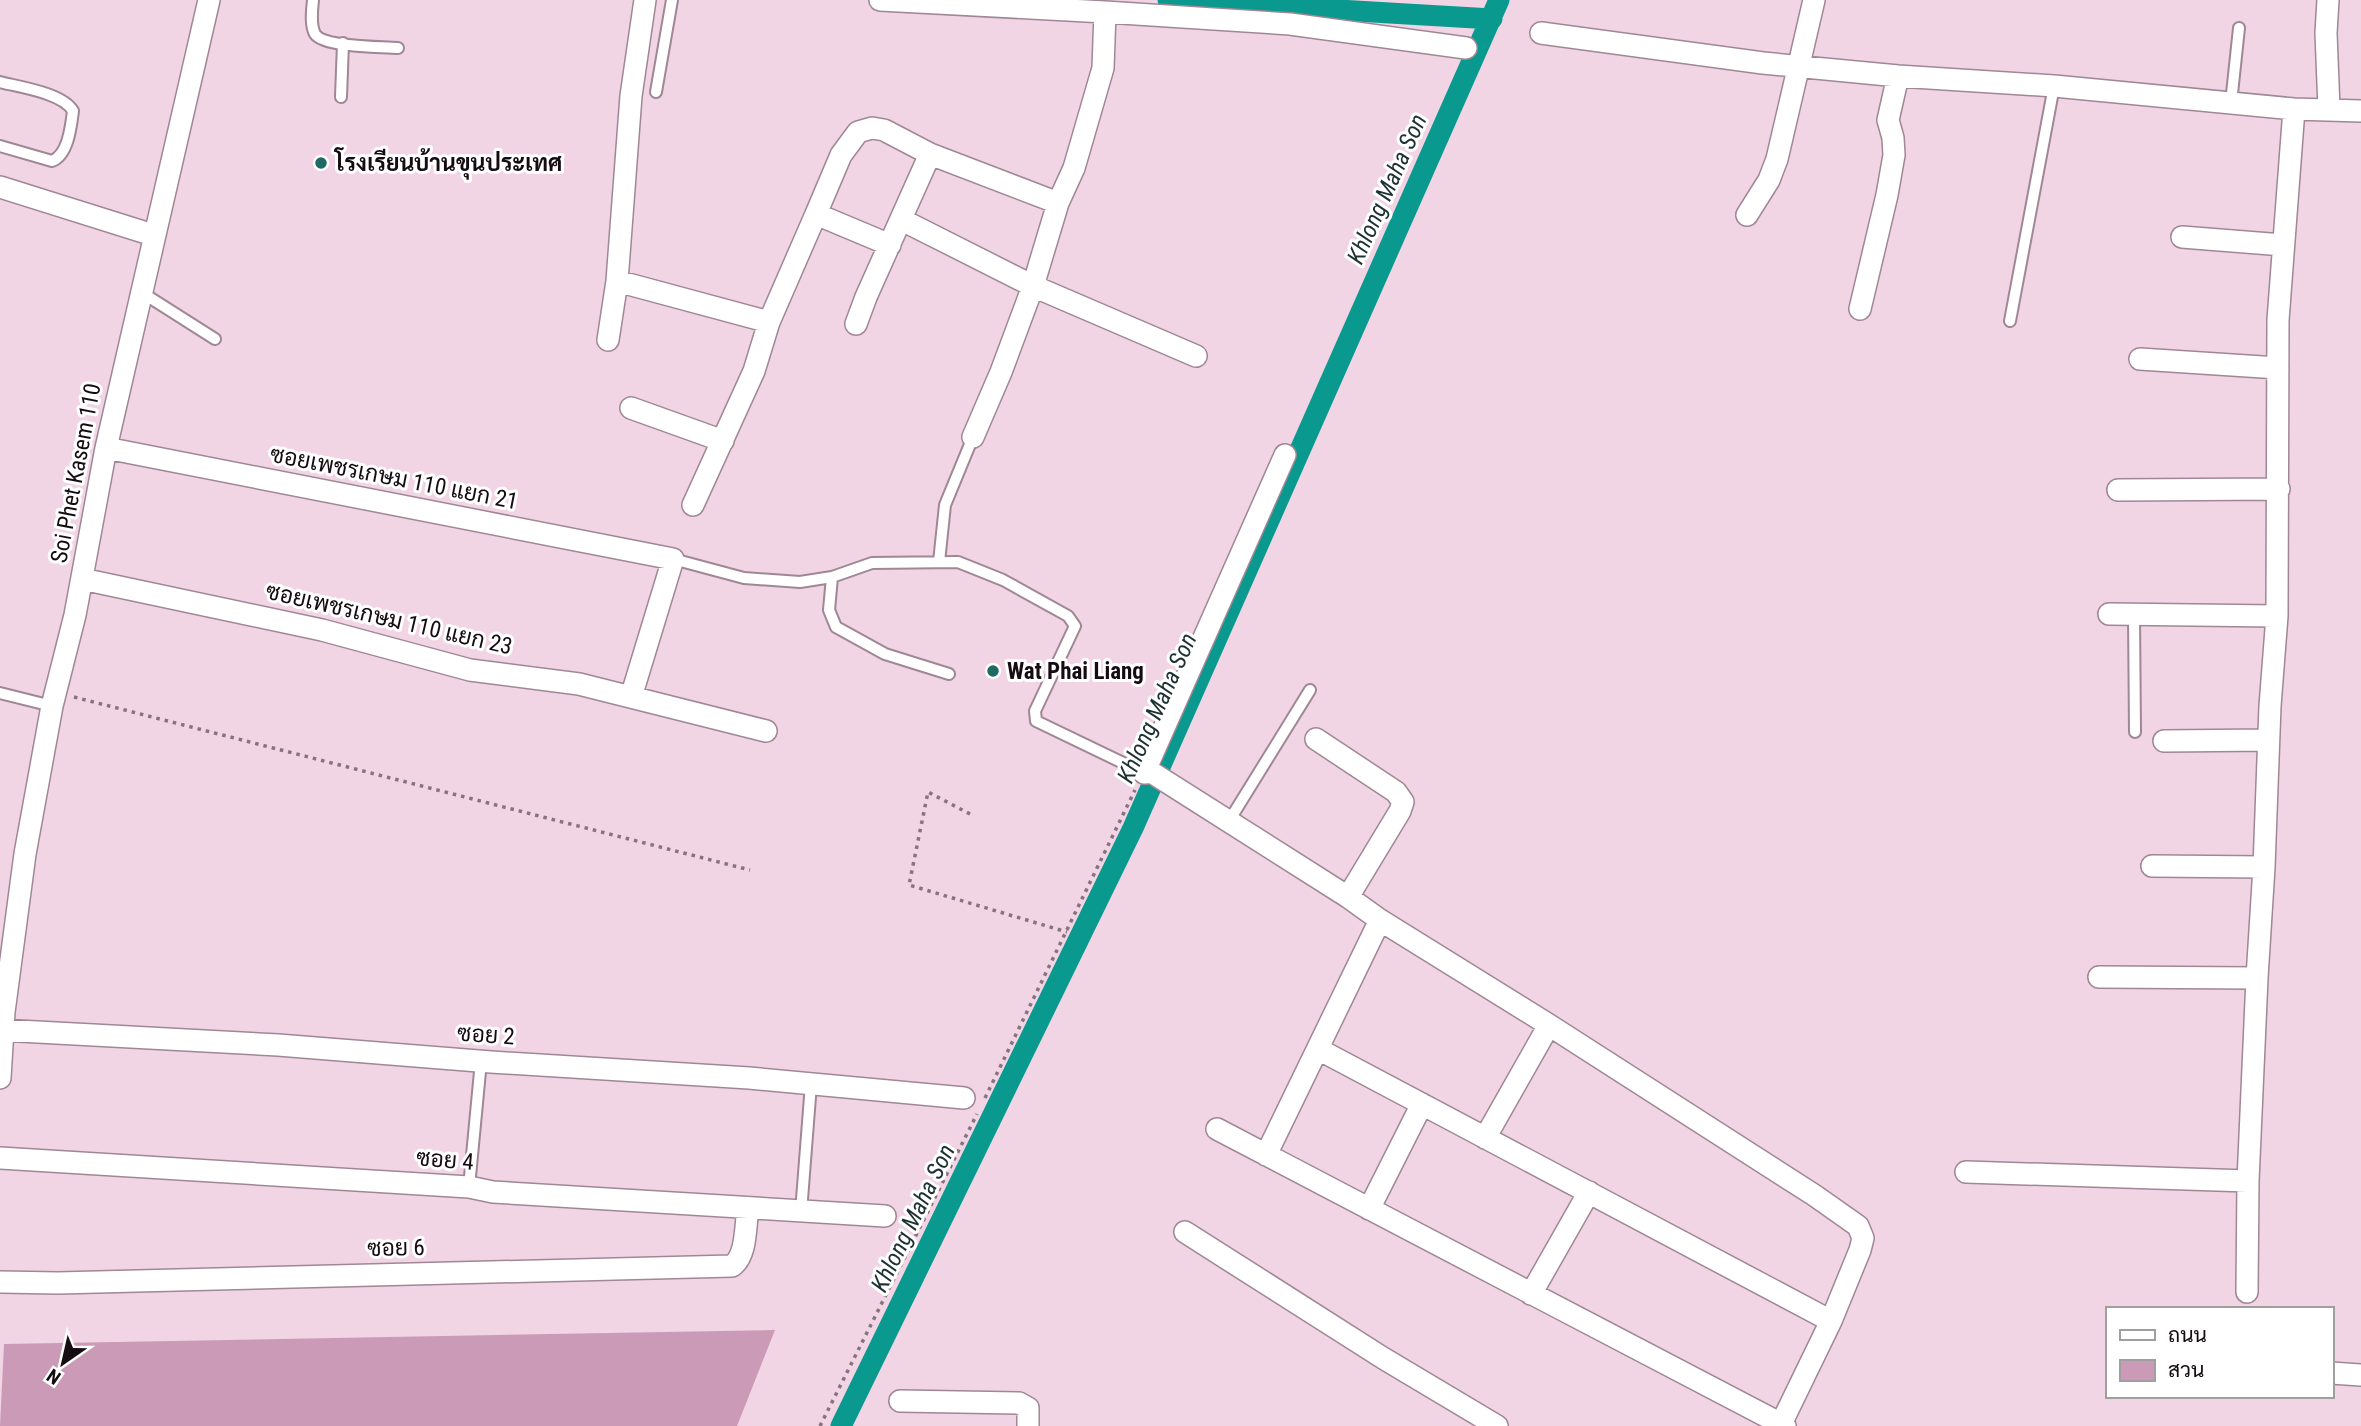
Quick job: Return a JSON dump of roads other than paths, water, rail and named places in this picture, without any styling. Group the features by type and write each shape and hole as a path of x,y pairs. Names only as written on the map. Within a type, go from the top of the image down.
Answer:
{"street":[{"name":"Soi Phet Kasem 110","path":"0,1079 2,1030 25,854 54,699 82,579 106,448 153,235 209,0"},
{"path":"608,340 617,281 631,96 646,0"},
{"path":"880,0 1290,24 1466,48"},
{"path":"2328,0 2326,33 2329,109"},
{"path":"1748,215 1769,180 1777,159 1812,6"},
{"path":"972,437 1001,372 1033,286 1058,203 1074,168 1103,68 1105,12"},
{"path":"1541,33 1801,60 1898,76 2054,86 2294,109 2361,111"},
{"path":"1860,309 1894,155 1888,120 1898,76"},
{"path":"2247,1292 2248,1181 2257,978 2268,740 2277,616 2278,320 2294,109"},
{"path":"693,505 754,371 769,322 841,155 858,132 872,128 884,130 930,154 1058,203"},
{"path":"856,324 930,154"},
{"path":"0,187 153,235"},
{"path":"816,214 890,245"},
{"path":"902,220 1033,286 1196,356"},
{"path":"2182,237 2283,244"},
{"path":"617,281 769,322"},
{"path":"2140,359 2278,368"},
{"path":"631,408 723,441"},
{"name":"ซอยเพชรเกษม 110 แยก 21","path":"106,448 673,559"},
{"path":"1217,1129 1783,1425 1831,1321 1863,1238 1858,1226 1814,1195 1229,821 1147,772 1286,455"},
{"path":"2118,490 2278,489"},
{"path":"631,697 673,559"},
{"name":"ซอยเพชรเกษม 110 แยก 23","path":"82,579 323,629 470,670 579,684 766,731"},
{"path":"2109,614 2277,616"},
{"path":"1316,739 1396,793 1402,802 1348,897"},
{"path":"2164,741 2268,740"},
{"path":"2152,866 2264,867"},
{"path":"1266,1155 1380,920"},
{"path":"2099,977 2257,978"},
{"path":"1485,1139 1549,1025"},
{"name":"ซอย 2","path":"2,1030 278,1045 749,1078 964,1098"},
{"path":"1318,1049 1831,1321"},
{"path":"1369,1209 1422,1104"},
{"name":"ซอย 4","path":"0,1158 885,1216"},
{"path":"1966,1172 2248,1181"},
{"path":"1531,1294 1589,1192"},
{"name":"ซอย 6","path":"0,1282 58,1283 732,1266 740,1258 748,1209"},
{"path":"1185,1232 1383,1358 1497,1426"},
{"path":"2333,1373 2361,1374"},
{"path":"900,1401 1020,1403 1028,1408 1028,1426"}],"lane":[{"path":"313,0 314,33 327,41 398,48"},
{"path":"656,92 672,0"},
{"path":"2231,103 2239,28"},
{"path":"341,97 343,43"},
{"path":"0,82 52,96 70,106 73,111 62,154 57,159 52,161 0,146"},
{"path":"2010,321 2054,86"},
{"path":"141,292 215,340"},
{"path":"939,562 946,505 972,437"},
{"path":"673,559 744,578 800,582 832,576 872,563 958,562 1003,580 1068,615 1075,626 1035,711 1036,721 1147,772"},
{"path":"832,576 829,610 836,627 885,654 948,674"},
{"path":"2134,615 2135,732"},
{"path":"1229,821 1310,690"},
{"path":"0,693 54,699"},
{"path":"469,1188 481,1061"},
{"path":"801,1212 811,1084"}],"waterway":[{"path":"1168,0 1492,19"},
{"name":"Khlong Maha Son","path":"841,1426 1133,828 1499,0"}],"place":[{"name":"โรงเรียนบ้านขุนประเทศ","path":"321,163"},
{"name":"Wat Phai Liang","path":"993,671"}]}
